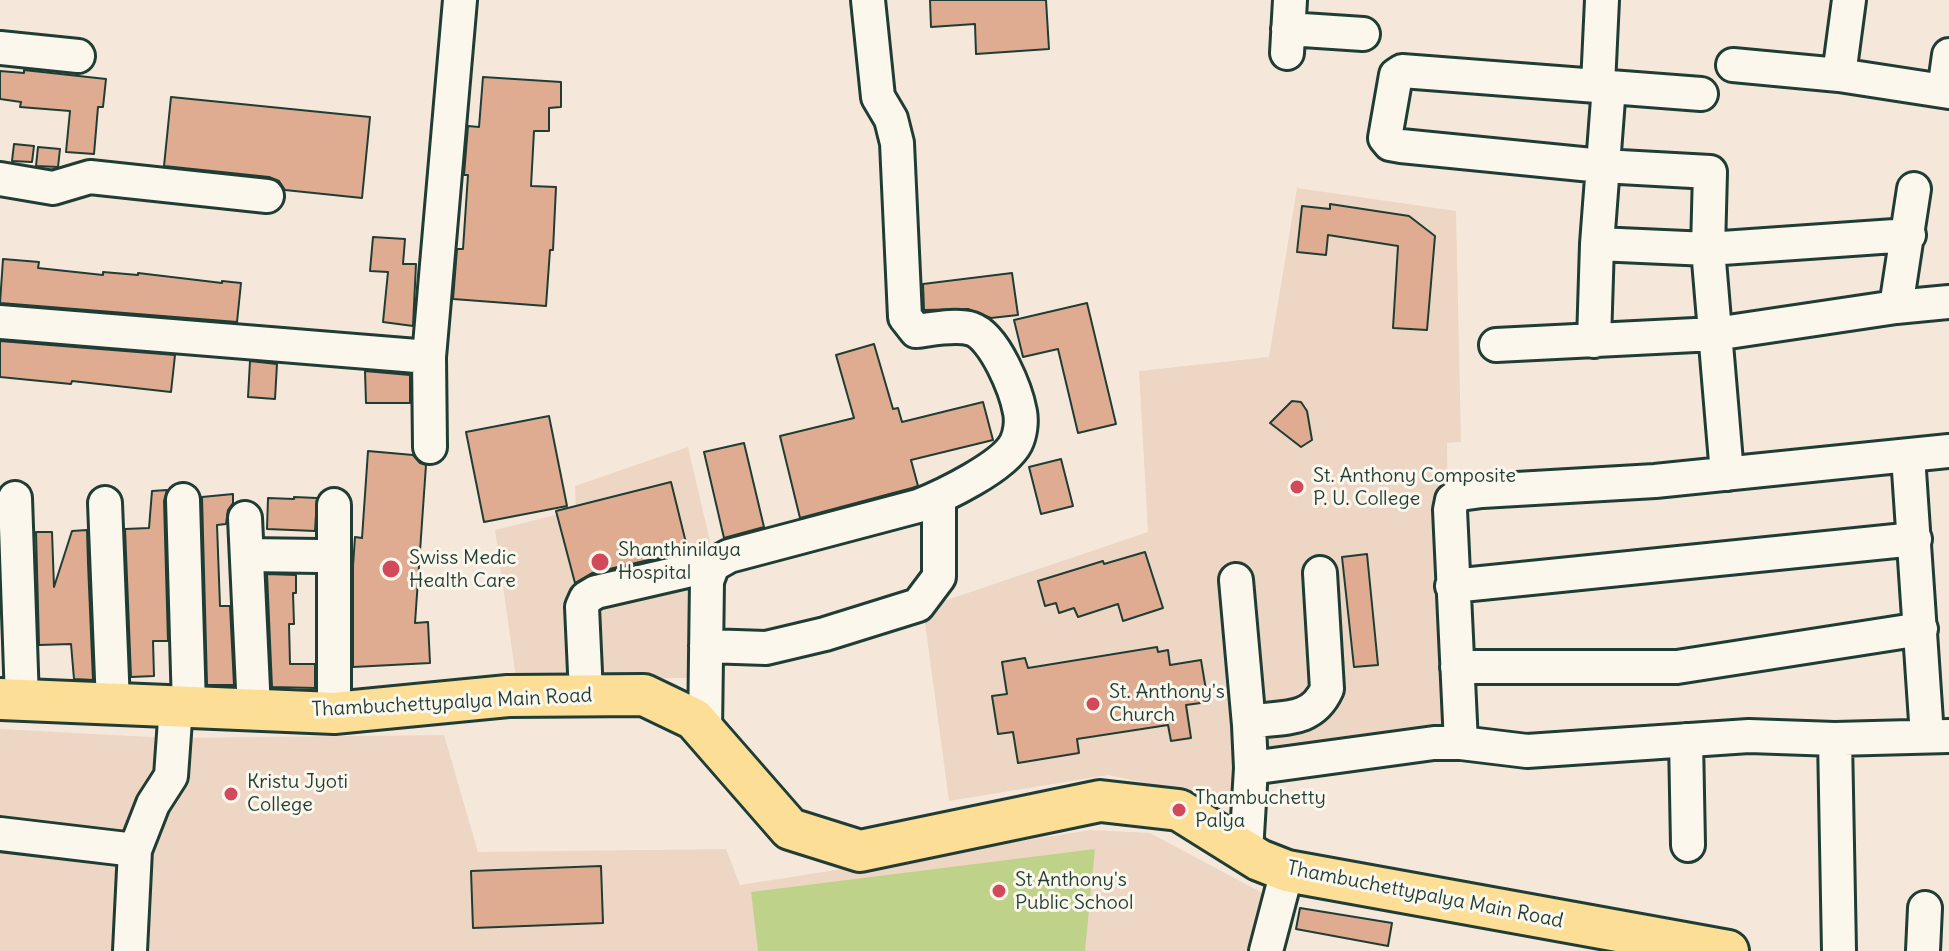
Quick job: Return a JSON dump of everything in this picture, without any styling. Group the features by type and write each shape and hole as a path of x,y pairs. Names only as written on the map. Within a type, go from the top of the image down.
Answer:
{"main road":[{"name":"Thambuchettypalya Main Road","path":"11,700 334,713 508,696 644,695 694,719 790,829 860,851 1100,801 1179,810 1246,852 1287,871 1728,951"}],"street":[{"path":"430,447 429,357 460,0"},
{"path":"586,694 582,607 586,598 596,592 713,565 729,556 918,506 939,498 1005,457 1016,443 1021,413 996,349 972,329 916,331 905,317 897,143 891,119 878,97 868,0"},
{"path":"1594,341 1602,166 1602,0"},
{"path":"1839,75 1849,0"},
{"path":"1288,27 1363,34"},
{"path":"0,48 78,56"},
{"path":"1733,65 1839,75 1946,92 1949,55"},
{"path":"1701,94 1402,71 1396,75 1385,138 1390,144 1401,146 1602,166 1710,172 1708,249 1727,474"},
{"path":"0,179 53,188 90,177 267,196"},
{"path":"1896,307 1914,189"},
{"path":"1597,244 1708,249 1909,235"},
{"path":"1496,345 1715,334 1949,302"},
{"path":"0,322 429,357"},
{"path":"1461,743 1450,510 1452,500 1460,494 1727,474 1949,451"},
{"path":"1251,768 1434,743 1527,751 1749,736 1835,739 1938,736 1921,629 1908,456"},
{"path":"11,700 15,498"},
{"path":"706,646 766,648 825,634 918,605 939,577 939,498"},
{"path":"130,951 135,850 153,804 171,776 182,707 183,500"},
{"path":"105,503 113,704"},
{"path":"334,505 334,713"},
{"path":"245,518 254,710"},
{"path":"1452,586 1915,539"},
{"path":"247,555 319,556"},
{"path":"705,732 707,581 713,565"},
{"path":"1249,725 1253,721 1309,713 1323,698 1327,689 1320,573"},
{"path":"1236,580 1251,768 1246,852"},
{"path":"1457,667 1677,667 1921,629"},
{"path":"1835,739 1839,951"},
{"path":"1686,740 1688,845"},
{"path":"0,834 135,850"},
{"path":"1266,951 1287,871"},
{"path":"1923,951 1925,908"}],"shaded area":[{"name":"St. Anthony Composite P. U. College","path":"1297,188 1456,211 1461,442 1447,443 1449,732 1236,759 1238,803 1108,775 949,801 923,608 1148,532 1139,371 1269,357"},
{"name":"Shanthinilaya Hospital","path":"688,447 714,558 716,678 516,678 495,530 576,510 575,486"},
{"name":"Kristu Jyoti College","path":"0,729 170,738 444,735 478,852 726,849 740,885 1091,830 1150,833 1270,897 1256,951 0,951"}],"green space":[{"path":"1095,849 1085,951 758,951 751,892"}],"building":[{"path":"930,0 1046,0 1049,49 976,54 975,24 931,27"},
{"path":"24,70 106,79 103,107 98,107 94,154 66,152 70,111 20,107 21,102 0,99 0,71 24,73"},
{"path":"483,77 561,82 561,107 549,108 549,131 534,131 531,186 556,187 546,306 453,299 457,249 463,249 468,126 479,127"},
{"path":"171,97 370,117 362,198 285,190 279,181 269,177 164,166"},
{"path":"14,144 34,146 32,162 12,161"},
{"path":"38,147 60,149 58,167 36,166"},
{"path":"1330,204 1409,216 1435,236 1427,330 1393,328 1398,246 1328,235 1326,255 1297,252 1302,206 1330,209"},
{"path":"373,237 405,239 403,264 416,264 413,326 383,322 388,272 370,271"},
{"path":"3,259 39,262 38,268 103,275 103,272 138,273 241,283 237,322 0,303"},
{"path":"1012,273 1018,315 991,318 968,309 924,310 923,284"},
{"path":"1087,303 1116,424 1078,433 1058,349 1023,357 1014,320"},
{"path":"0,341 175,355 171,392 0,377"},
{"path":"874,344 893,409 898,408 902,422 983,402 993,440 911,460 918,486 800,518 780,436 854,418 836,355"},
{"path":"250,361 277,364 275,399 248,397"},
{"path":"365,371 410,375 410,403 366,403"},
{"path":"1292,401 1301,402 1307,411 1312,440 1301,447 1270,423"},
{"path":"549,416 567,506 484,522 466,432"},
{"path":"744,443 764,527 724,538 704,452"},
{"path":"368,451 413,455 426,465 415,623 428,622 430,663 353,667 355,537 362,538"},
{"path":"1061,459 1073,506 1041,514 1029,467"},
{"path":"671,482 688,551 592,573 575,583 556,511"},
{"path":"167,490 164,501 168,641 153,641 154,676 131,677 125,529 149,528 152,491"},
{"path":"233,494 226,524 217,525 220,606 230,606 234,685 207,685 202,497"},
{"path":"268,498 317,498 315,531 267,529"},
{"path":"87,530 93,680 74,679 71,644 39,645 36,532 52,532 54,587 72,531"},
{"path":"1145,552 1163,608 1123,621 1118,604 1078,617 1074,608 1059,613 1056,603 1045,606 1038,581"},
{"path":"1367,554 1378,665 1354,667 1342,557"},
{"path":"267,574 296,575 294,624 289,624 290,664 315,664 315,688 272,687"},
{"name":"St. Anthony's Church","path":"1157,647 1158,652 1168,650 1170,665 1201,660 1208,702 1186,705 1191,738 1171,741 1168,725 1077,739 1079,753 1018,763 1013,732 998,734 992,696 1007,694 1002,662 1025,658 1028,668"},
{"path":"601,866 603,923 473,928 471,871"},
{"path":"1300,908 1392,923 1388,946 1296,929"}],"place":[{"name":"St. Anthony Composite P. U. College","path":"1297,487"},
{"name":"Shanthinilaya Hospital","path":"600,562"},
{"name":"Swiss Medic Health Care","path":"391,569"},
{"name":"St. Anthony's Church","path":"1093,704"},
{"name":"Kristu Jyoti College","path":"231,794"},
{"name":"Thambuchetty Palya","path":"1179,810"},
{"name":"St Anthony's Public School","path":"999,891"}]}
